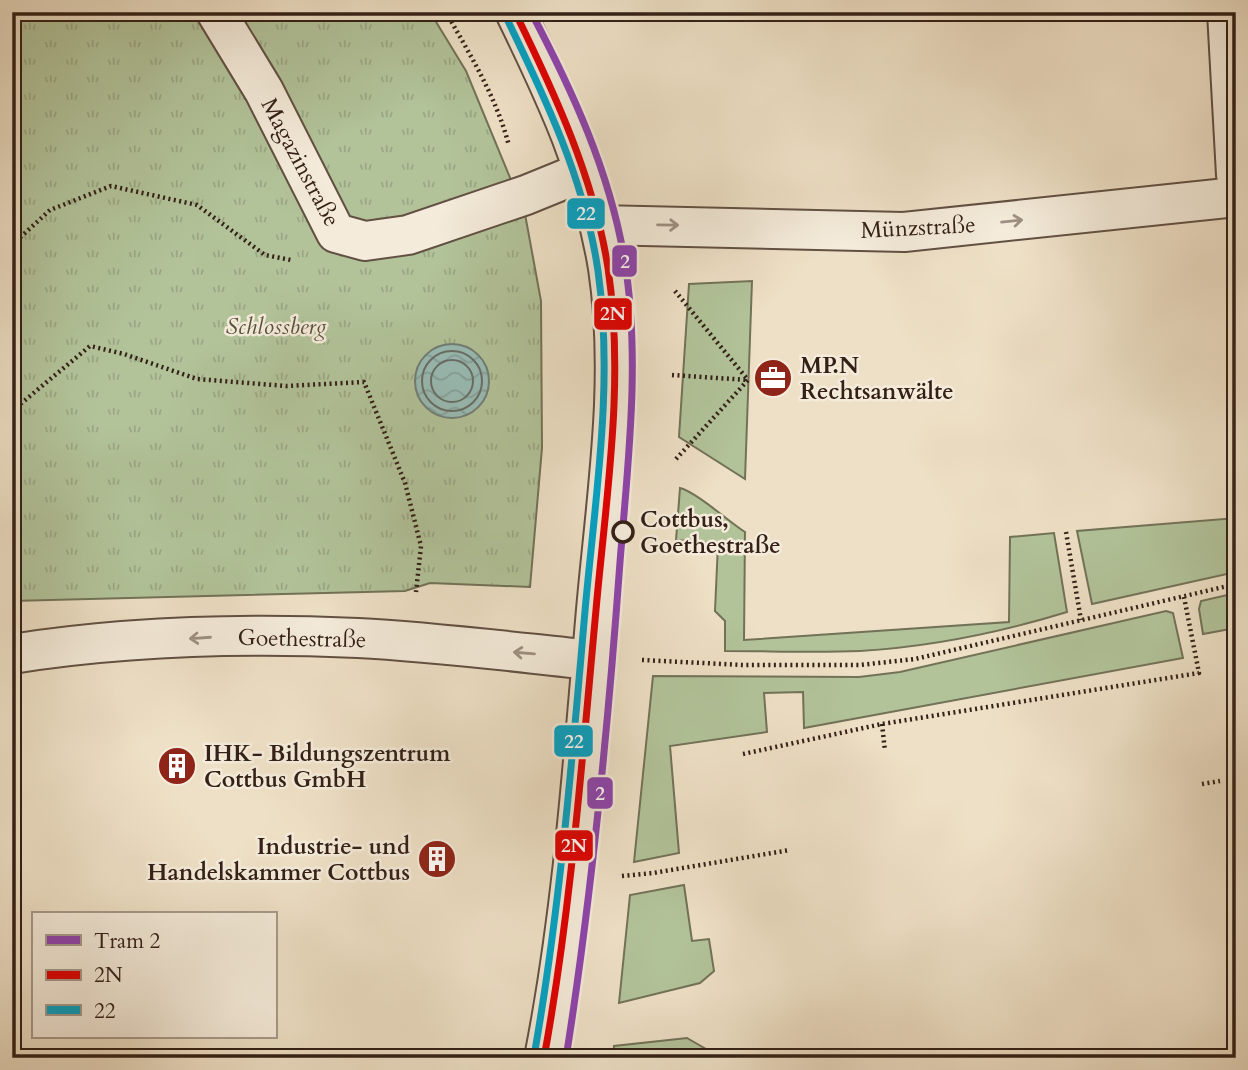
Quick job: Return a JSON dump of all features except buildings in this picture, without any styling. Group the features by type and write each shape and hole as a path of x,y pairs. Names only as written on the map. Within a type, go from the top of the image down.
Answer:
{"street":[{"name":"Magazinstraße","path":"216,12 264,91 336,233 365,241 408,235 526,195 585,171"},
{"path":"515,12 551,83 585,171 608,269 615,358 611,454 570,885 544,1058"},
{"path":"1227,12 1236,175"},
{"name":"Münzstraße","path":"599,225 904,232 1236,197"},
{"name":"Goethestraße","path":"12,654 59,647 222,636 359,638 592,660"}],"path":[{"path":"446,12 482,78 504,127 526,195"},
{"path":"12,245 50,210 111,187 197,205 265,254 292,260"},
{"path":"675,291 748,380"},
{"path":"12,411 90,346 124,354 197,379 286,386 364,382 405,483 421,546 415,599"},
{"path":"672,375 748,380"},
{"path":"676,459 748,380"},
{"path":"1066,532 1081,620"},
{"path":"642,660 743,666 860,665 915,659 1236,584"},
{"path":"743,754 882,724 1199,673 1184,596"},
{"path":"882,724 885,751"},
{"path":"1202,784 1220,781"},
{"path":"632,877 790,850"}],"green space":[{"name":"Schlossberg","path":"12,12 430,12 466,71 525,214 541,301 542,448 530,587 430,583 405,591 12,601"},
{"path":"752,281 745,479 679,437 689,284"},
{"path":"680,488 703,501 745,532 744,640 1009,622 1010,537 1054,533 1067,612 991,632 886,649 843,652 725,651 725,621 715,611 718,544 676,540"},
{"path":"1236,518 1236,572 1092,604 1077,531"},
{"path":"1236,593 1236,628 1203,634 1199,609 1201,601"},
{"path":"1166,611 1173,613 1183,658 804,728 803,692 764,693 767,732 670,746 679,853 634,862 653,676 859,677 900,672"},
{"path":"684,885 692,941 709,939 714,971 700,983 619,1003 630,895"},
{"path":"687,1038 706,1049 706,1058 613,1058 614,1046"}],"water":[{"path":"452,344 466,347 478,355 486,367 489,381 486,395 478,407 466,415 452,418 438,415 426,407 418,395 415,381 418,367 426,355 438,347"}],"tram line":[{"name":"2","path":"531,12 587,131 609,193 624,257 632,332 629,448 610,686 591,873 566,1058"}],"transit line":[{"name":"2N","path":"515,12 558,105 593,202 608,268 615,354 609,482 581,779 562,947 544,1058"},
{"name":"22","path":"506,17 562,140 584,205 598,271 604,356 598,484 570,779 551,945 534,1056"}],"place":[{"name":"MP.N Rechtsanwälte","path":"773,378"},
{"name":"Cottbus, Goethestraße","path":"623,532"},
{"name":"IHK- Bildungszentrum Cottbus GmbH","path":"177,766"},
{"name":"Industrie- und Handelskammer Cottbus","path":"437,859"}]}
